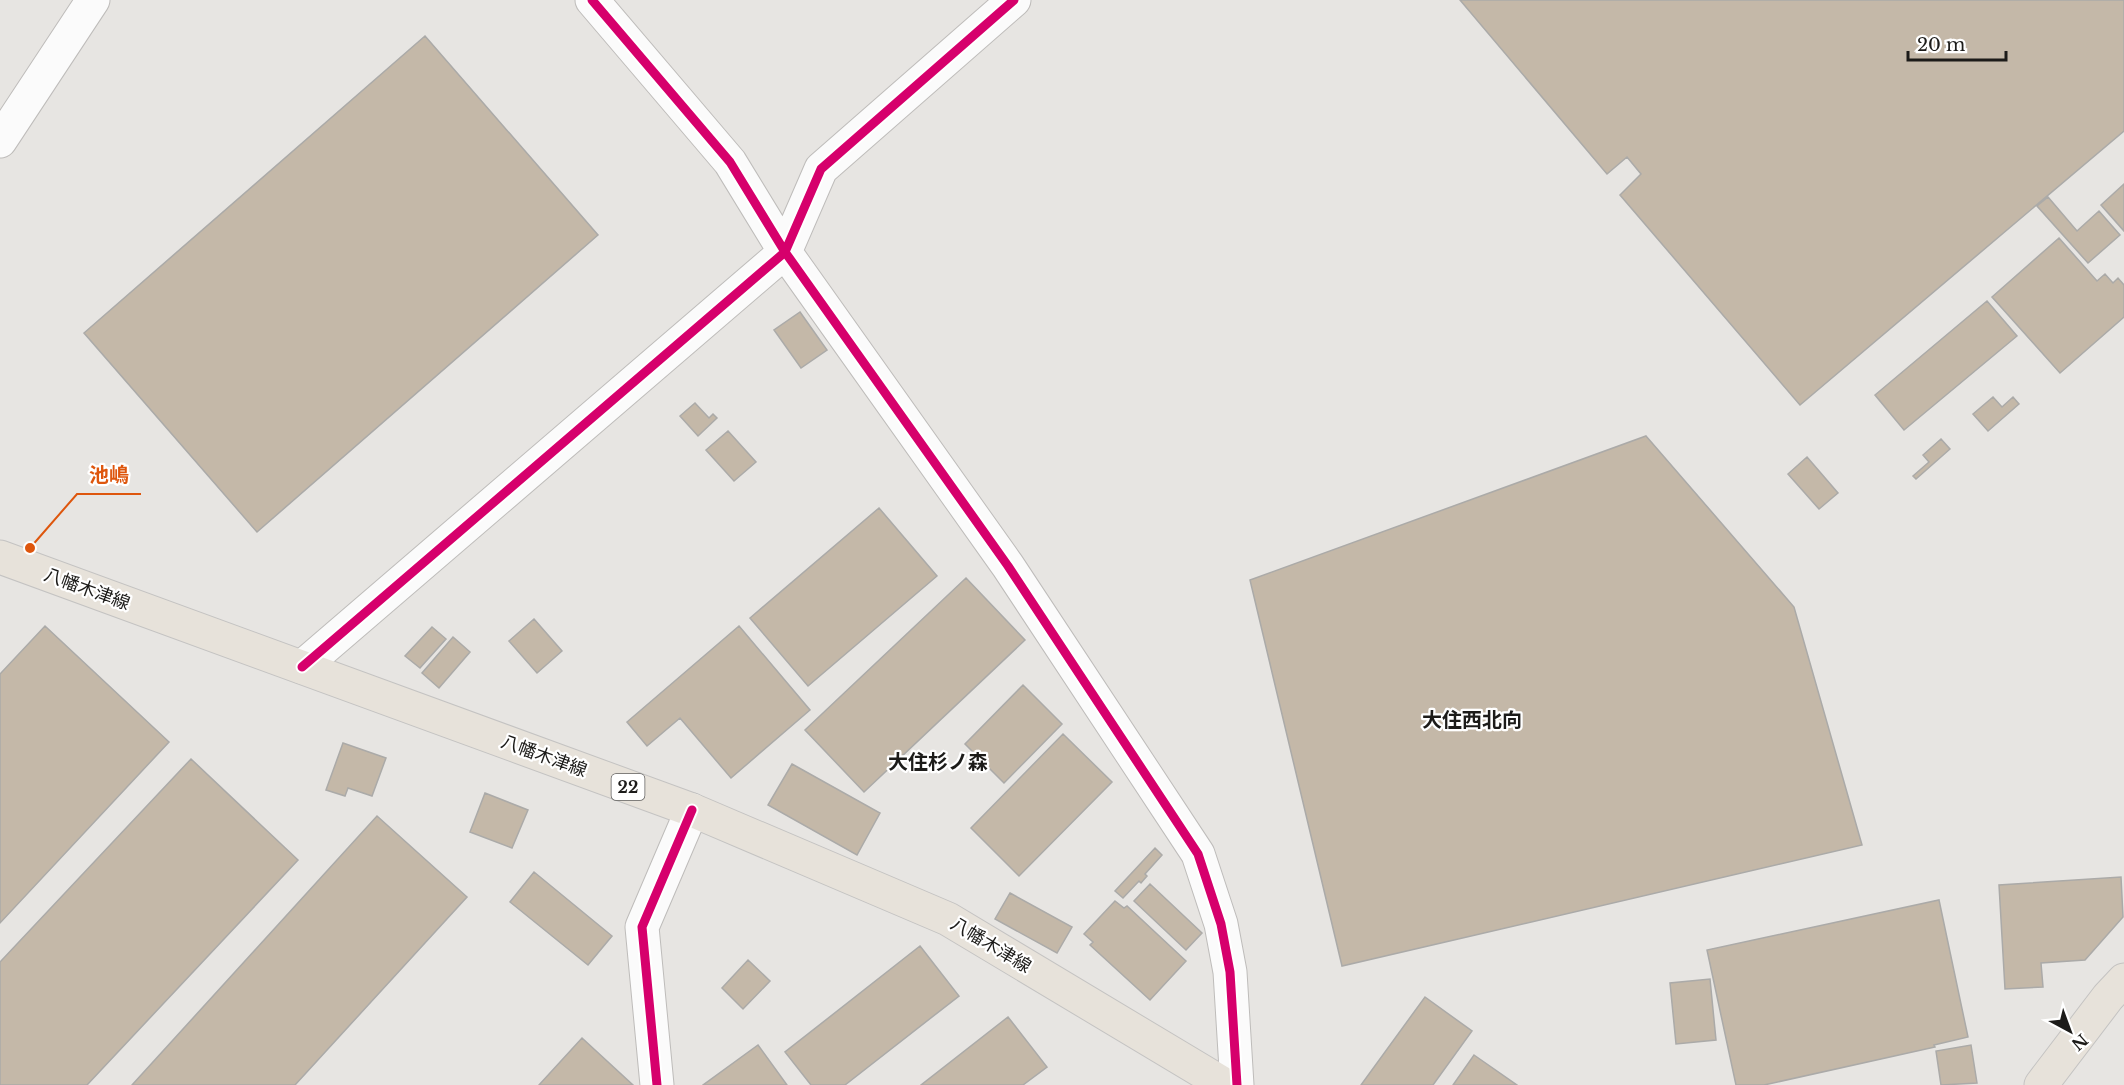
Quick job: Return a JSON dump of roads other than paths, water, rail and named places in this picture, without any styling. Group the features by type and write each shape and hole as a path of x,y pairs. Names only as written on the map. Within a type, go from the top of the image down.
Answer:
{"main road":[{"name":"八幡木津線","path":"0,557 692,810 948,919 1224,1085"},
{"path":"2041,1085 2108,997 2124,980"}],"street":[{"path":"0,141 93,0"},
{"path":"592,0 730,162 786,252 1008,566 1198,854 1221,924 1230,972 1237,1085"},
{"path":"302,667 786,252 821,169 1014,0"},
{"path":"657,1085 642,927 692,810"}],"place":[{"name":"池嶋","path":"30,548"}],"district":[{"name":"大住西北向","path":"1472,720"},
{"name":"大住杉ノ森","path":"938,762"}]}
